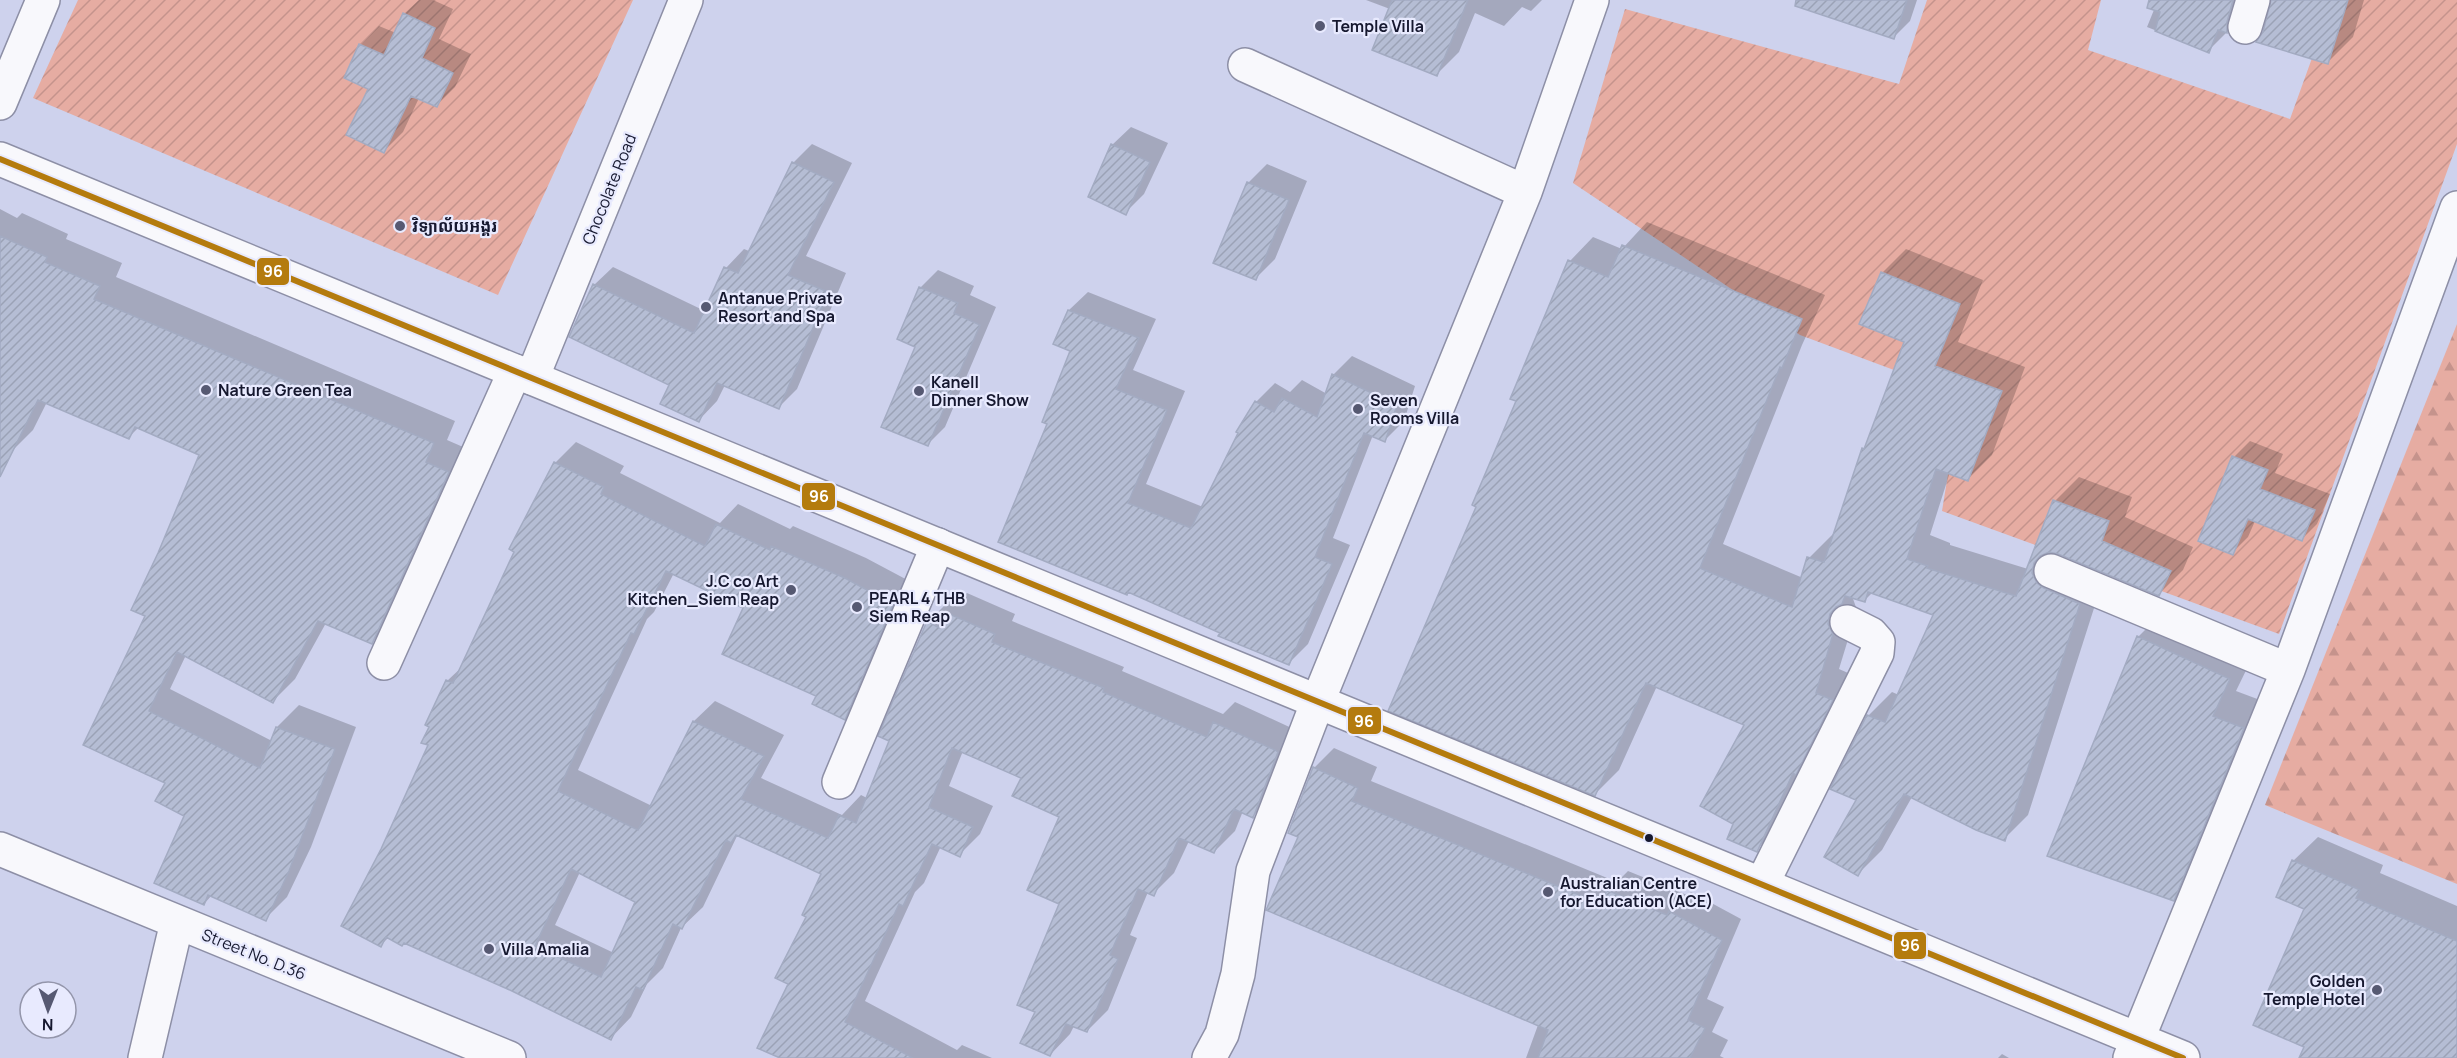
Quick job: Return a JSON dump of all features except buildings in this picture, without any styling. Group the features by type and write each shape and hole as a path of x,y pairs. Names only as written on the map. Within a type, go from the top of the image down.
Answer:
{"street":[{"path":"0,103 43,0"},
{"name":"Chocolate Road","path":"384,663 524,375 686,0"},
{"path":"1209,1058 1222,1034 1238,974 1253,871 1318,700 1525,192 1592,0"},
{"path":"1245,64 1525,192"},
{"path":"0,159 1762,884 2133,1049 2183,1058"},
{"path":"2133,1049 2288,670 2457,208"},
{"path":"839,782 938,545"},
{"path":"2051,571 2288,670"},
{"path":"1762,884 1877,653 1878,642 1871,634 1847,622"},
{"name":"Street No. D.36","path":"0,849 508,1058"},
{"path":"145,1058 177,922"}],"green space":[{"name":"វិទ្យាល័យអង្គរ","path":"78,0 633,0 498,295 33,98"},
{"path":"1927,0 2101,0 2088,50 2290,119 2333,0 2457,0 2457,144 2279,634 1942,511 1961,395 1800,335 1573,183 1625,9 1899,84"},
{"path":"2457,324 2457,884 2265,805"}],"transit line":[{"name":"96","path":"0,159 2183,1058"}],"place":[{"name":"Temple Villa","path":"1320,26"},
{"name":"វិទ្យាល័យអង្គរ","path":"400,226"},
{"name":"Antanue Private Resort and Spa","path":"706,307"},
{"name":"Nature Green Tea","path":"206,390"},
{"name":"Kanell Dinner Show","path":"919,391"},
{"name":"Seven Rooms Villa","path":"1358,409"},
{"name":"J.C co Art Kitchen_Siem Reap","path":"791,590"},
{"name":"PEARL 4 THB Siem Reap","path":"857,607"},
{"name":"Australian Centre for Education (ACE)","path":"1548,892"},
{"name":"Villa Amalia","path":"489,949"},
{"name":"Golden Temple Hotel","path":"2377,990"}]}
